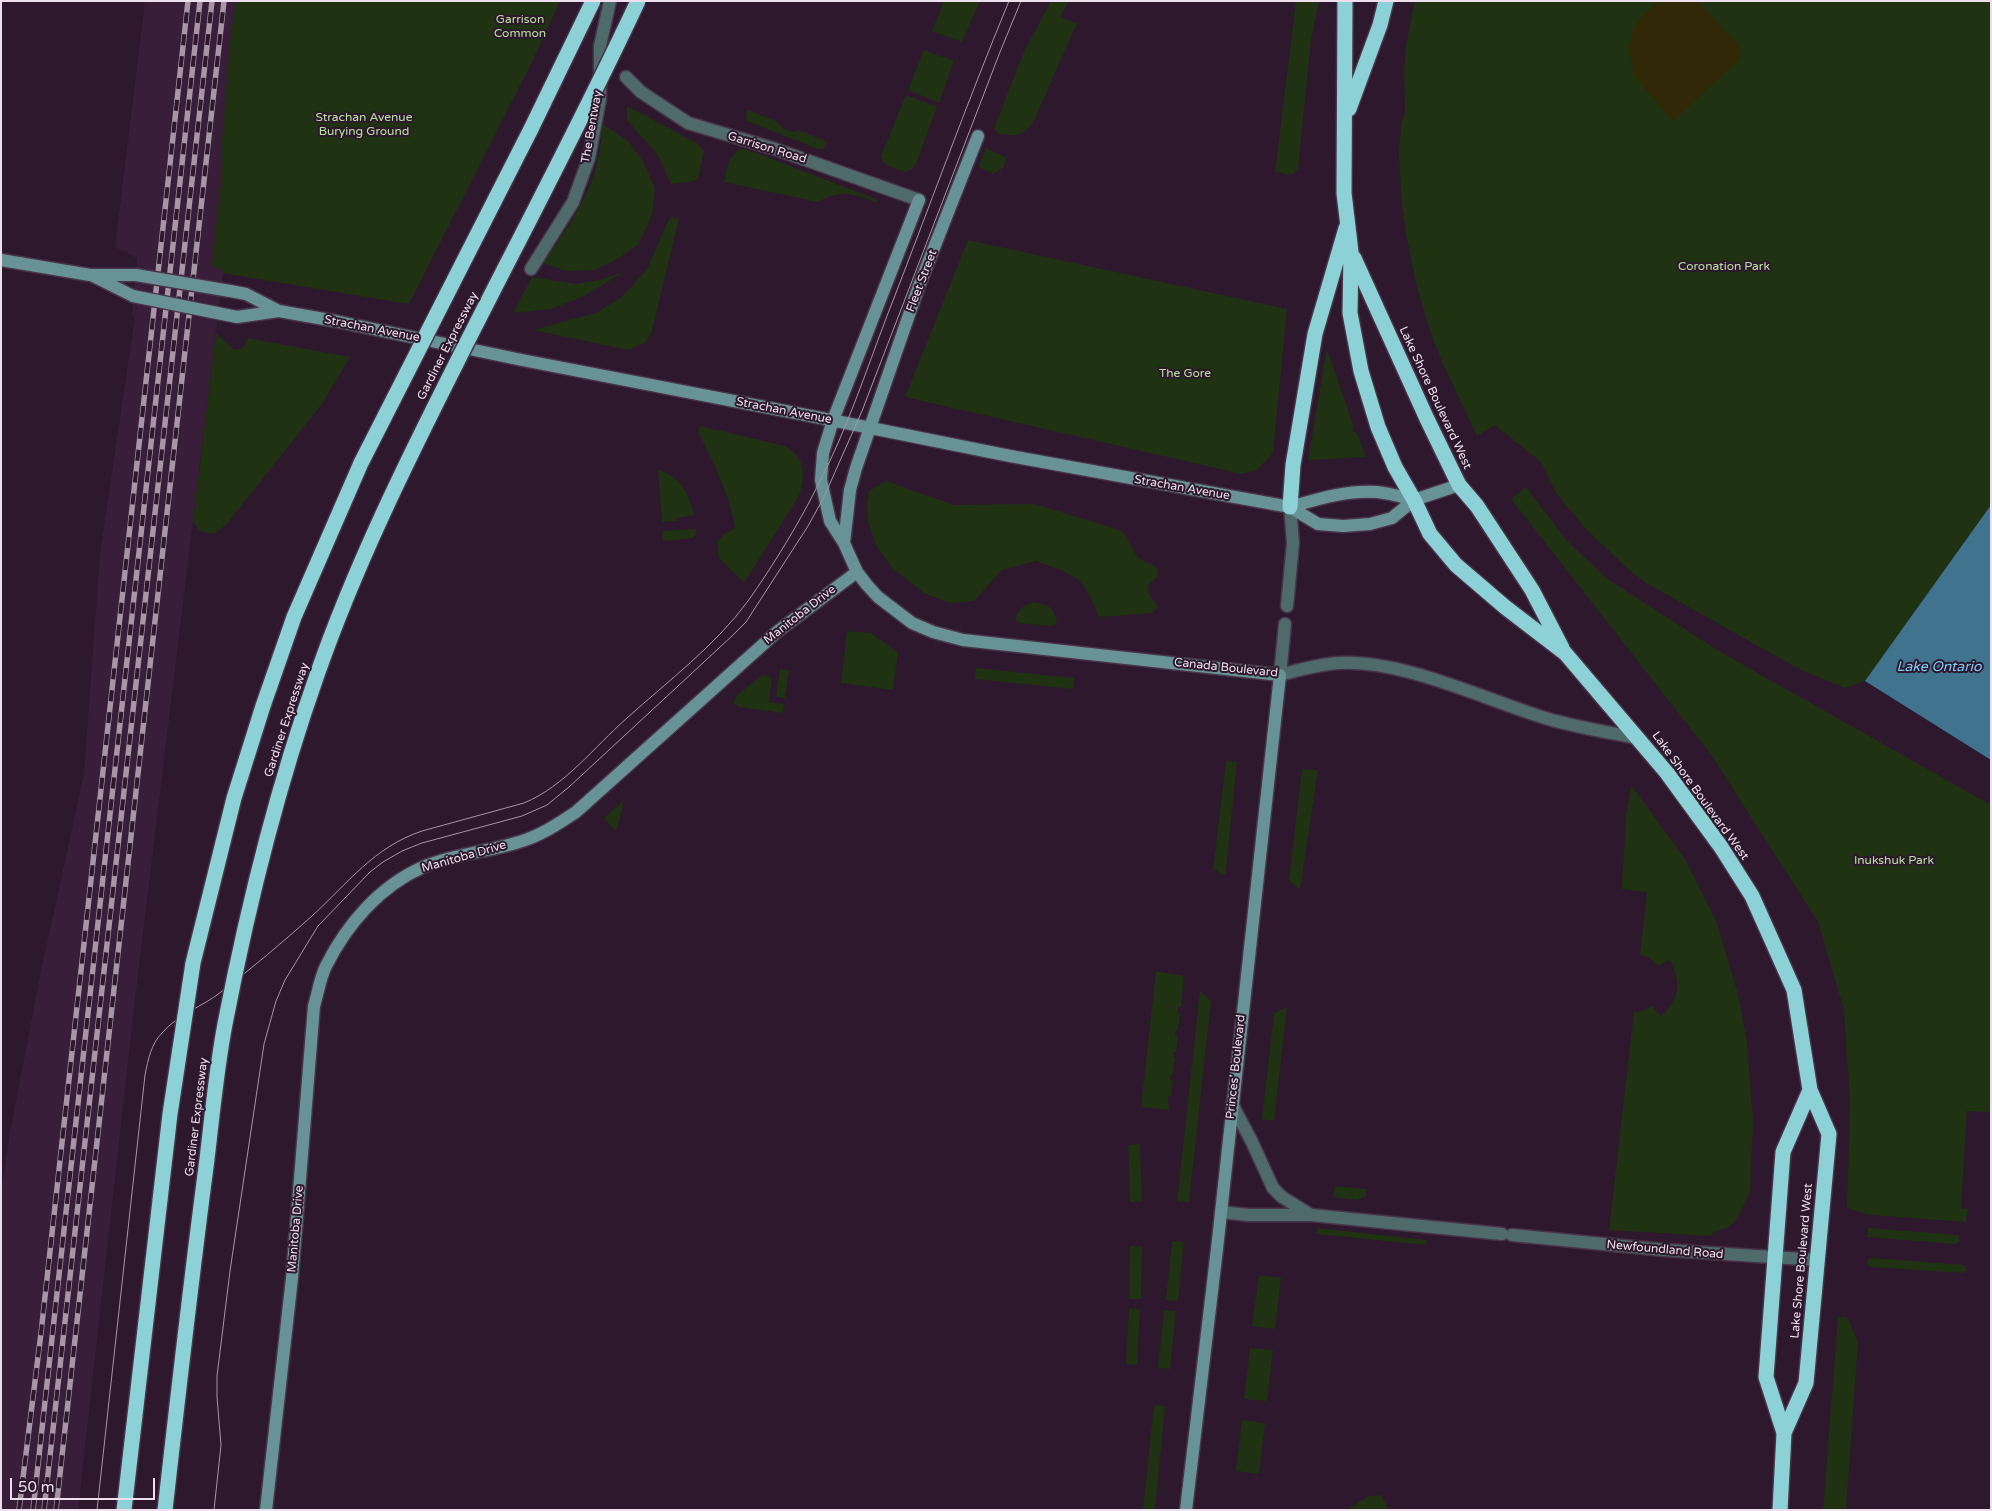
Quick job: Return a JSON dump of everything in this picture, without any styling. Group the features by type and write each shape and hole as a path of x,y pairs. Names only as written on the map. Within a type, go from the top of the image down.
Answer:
{"highway":[{"name":"Gardiner Expressway","path":"124,1510 170,1114 194,963 234,798 260,714 301,600 361,463 531,129 593,1"},
{"name":"Gardiner Expressway","path":"166,1510 189,1295 224,1028 253,890 274,809 316,676 348,592 398,479 565,152 638,1"},
{"name":"Lake Shore Boulevard West","path":"1345,1 1344,193 1351,252 1350,312 1360,371 1378,427 1395,467 1414,500 1430,534 1456,565 1505,608 1565,653 1638,738 1716,840 1752,896 1794,990 1810,1090 1829,1134 1806,1383 1784,1433 1780,1510"},
{"name":"Lake Shore Boulevard West","path":"1345,118 1380,25 1386,1"},
{"path":"1290,507 1293,465 1314,334 1347,224"},
{"name":"Lake Shore Boulevard West","path":"1351,252 1459,485 1477,506 1532,590 1565,653"},
{"name":"Lake Shore Boulevard West","path":"1784,1433 1766,1377 1783,1152 1810,1090"}],"street":[{"name":"The Bentway","path":"531,269 573,202 589,158 600,99 600,46 610,1"},
{"name":"Garrison Road","path":"626,77 641,92 688,123 775,149 919,200 833,420"},
{"name":"Fleet Street","path":"870,428 919,286 978,136"},
{"name":"Strachan Avenue","path":"1,260 90,275 136,275 246,294 279,311 1018,458 1290,507 1318,524 1343,526 1370,524 1392,518 1414,500 1459,485"},
{"name":"Strachan Avenue","path":"90,275 134,296 237,317 279,311"},
{"path":"833,420 823,453 821,480 830,521 844,544 857,572"},
{"path":"844,544 850,490 870,428"},
{"name":"Strachan Avenue","path":"1290,507 1336,494 1360,492 1378,492 1414,500"},
{"path":"1287,606 1293,543 1290,507"},
{"name":"Canada Boulevard","path":"857,572 878,597 912,623 933,632 963,640 1280,675 1339,663 1378,666 1416,675 1580,728 1638,738"},
{"name":"Manitoba Drive","path":"266,1510 292,1278 314,1006 325,967 345,933 368,906 394,882 424,867 519,842 550,829 576,812 778,631 857,572"},
{"name":"Princes' Boulevard","path":"1186,1510 1221,1212 1285,624"},
{"name":"Newfoundland Road","path":"1232,1104 1273,1188 1282,1197 1311,1214"},
{"name":"Newfoundland Road","path":"1221,1212 1248,1215 1311,1214 1507,1235 1775,1259 1818,1260"}],"shaded area":[{"path":"145,1 256,1 135,999 78,1510 1,1510 1,1193 10,1132 41,971 84,774 100,554 135,316 132,315 137,258 115,247"}],"green space":[{"name":"Strachan Avenue Burying Ground","path":"236,1 560,1 533,60 409,304 223,273 223,270 212,265 222,173 222,140 231,34"},
{"path":"944,1 980,1 962,42 932,31"},
{"path":"1051,1 1069,1 1060,17 1078,24 1033,123 1022,133 999,134 994,128 1023,54"},
{"path":"1296,1 1319,1 1311,40 1298,170 1291,175 1275,172"},
{"name":"Coronation Park","path":"1415,1 1991,1 1991,505 1865,681 1845,688 1799,669 1648,584 1629,570 1586,529 1556,493 1541,462 1495,425 1477,436 1442,362 1430,331 1416,283 1406,234 1401,196 1399,154 1401,125 1405,111 1404,71 1406,45"},
{"path":"924,50 954,61 939,103 908,90"},
{"path":"906,95 937,107 916,164 911,170 905,172 884,164 881,156"},
{"path":"627,106 697,143 704,151 698,179 671,184 658,155 627,120"},
{"path":"748,110 776,121 783,129 794,132 799,130 827,142 823,149 818,149 747,121 746,115"},
{"path":"603,124 628,141 643,161 655,188 652,215 639,244 619,258 595,270 566,271 542,263 566,231 585,196 597,165"},
{"path":"986,148 1007,158 1003,168 993,174 979,167"},
{"path":"740,149 749,150 878,200 877,203 848,194 834,195 818,202 724,182 730,160"},
{"path":"670,217 679,219 651,334 645,343 628,350 533,330 596,313 622,297 647,269"},
{"name":"The Gore","path":"968,240 1287,309 1273,453 1257,470 1242,474 905,397"},
{"path":"624,272 584,296 551,309 513,313 532,277 576,284 600,280"},
{"path":"216,333 234,350 243,348 248,338 350,357 322,404 226,525 214,534 199,531 193,521"},
{"path":"1328,352 1354,427 1352,431 1357,433 1366,457 1308,460 1326,353"},
{"path":"700,426 785,446 797,455 802,467 803,480 799,496 744,583 719,558 717,542 723,535 735,528 725,490 698,432"},
{"path":"658,469 678,481 682,486 694,515 676,518 676,521 662,522"},
{"path":"886,481 954,505 1035,504 1123,531 1138,558 1155,566 1158,570 1157,577 1148,585 1149,594 1158,607 1152,613 1099,617 1091,598 1079,580 1061,570 1036,561 1002,570 974,601 950,603 924,593 892,568 876,545 868,522 867,503 869,491"},
{"name":"Inukshuk Park","path":"1526,487 1567,541 1609,580 1719,651 1991,805 1991,1112 1967,1111 1961,1208 1968,1209 1966,1222 1870,1215 1847,1208 1850,1103 1844,1010 1818,922 1712,756 1511,499"},
{"path":"696,529 696,534 693,538 663,541 662,531"},
{"path":"1034,602 1046,605 1053,611 1057,620 1055,625 1019,623 1015,619 1022,608"},
{"path":"847,631 871,633 898,652 893,690 841,683"},
{"path":"976,668 1074,678 1073,689 975,679"},
{"path":"780,669 789,670 785,698 776,697"},
{"path":"762,675 772,677 769,702 784,704 783,713 739,707 734,703 736,696"},
{"path":"1226,761 1237,762 1226,873 1221,876 1218,871 1213,870"},
{"path":"1302,769 1318,770 1300,890 1289,880"},
{"path":"1631,785 1685,859 1717,923 1738,994 1747,1042 1753,1120 1750,1193 1735,1222 1726,1228 1714,1232 1710,1236 1609,1230 1634,1011 1641,1012 1652,1006 1661,1016 1672,1003 1677,990 1676,975 1669,960 1659,966 1648,957 1640,955 1647,892 1622,889 1626,815"},
{"path":"624,800 617,830 613,829 604,818"},
{"path":"1156,971 1184,976 1181,1007 1178,1007 1177,1013 1180,1014 1178,1030 1176,1030 1175,1035 1178,1037 1176,1052 1173,1052 1173,1058 1175,1058 1173,1074 1171,1074 1170,1080 1173,1080 1171,1096 1168,1096 1169,1110 1141,1107"},
{"path":"1200,991 1211,1001 1189,1202 1177,1202"},
{"path":"1287,1007 1274,1121 1262,1119 1274,1013"},
{"path":"1140,1144 1142,1202 1130,1202 1128,1145"},
{"path":"1335,1186 1366,1189 1366,1197 1356,1200 1333,1197"},
{"path":"1317,1228 1427,1240 1426,1245 1316,1234"},
{"path":"1868,1228 1958,1235 1960,1242 1955,1244 1867,1237"},
{"path":"1172,1241 1184,1242 1178,1301 1166,1300"},
{"path":"1130,1246 1142,1246 1141,1299 1129,1299"},
{"path":"1873,1258 1964,1265 1967,1270 1963,1273 1871,1267 1867,1262"},
{"path":"1259,1275 1281,1278 1275,1329 1252,1326"},
{"path":"1129,1308 1140,1309 1137,1365 1126,1364"},
{"path":"1164,1310 1176,1311 1170,1369 1158,1368"},
{"path":"1838,1317 1847,1317 1858,1342 1846,1510 1823,1510"},
{"path":"1250,1348 1273,1350 1267,1401 1244,1399"},
{"path":"1154,1405 1165,1406 1155,1510 1143,1510"},
{"path":"1242,1420 1265,1423 1259,1474 1236,1471"},
{"path":"1381,1495 1389,1510 1347,1510 1369,1496"}],"sand":[{"path":"1657,1 1698,1 1740,47 1739,60 1673,121 1635,77 1629,48 1635,24"}],"water":[{"name":"Lake Ontario","path":"1991,505 1991,760 1865,681"}],"tram line":[{"path":"97,1510 145,1075 149,1058 158,1037 168,1026 233,983 312,916 362,867 390,846 422,831 524,803 553,787 706,648 735,617 767,573 795,527 839,441 1009,1"},
{"path":"214,1510 221,1445 217,1376 230,1271 264,1044 276,1001 285,980 318,926 370,872 402,851 422,843 522,816 547,805 569,787 746,622 808,526 824,497 862,411 1021,1"}],"railway":[{"path":"19,1510 41,1333 188,1"},
{"path":"33,1510 200,1"},
{"path":"44,1510 212,1"},
{"path":"56,1510 224,1"}],"park label":[{"name":"Garrison Common","path":"520,27"}]}
